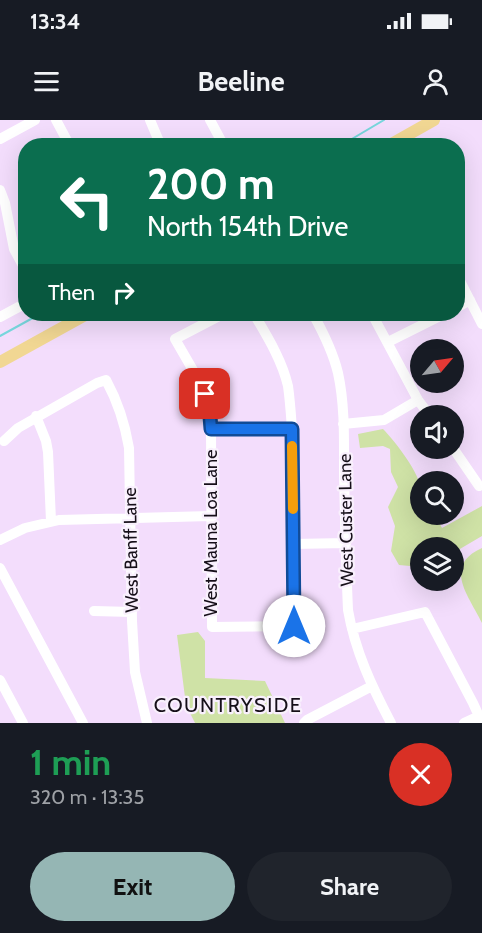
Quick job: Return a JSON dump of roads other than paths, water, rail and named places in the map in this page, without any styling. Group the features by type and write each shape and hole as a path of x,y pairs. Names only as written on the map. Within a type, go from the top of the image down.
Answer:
{"main road":[{"path":"402,138 434,120"},
{"path":"0,362 74,321"}],"street":[{"path":"0,140 35,120"},
{"path":"56,120 66,138"},
{"path":"150,120 157,138"},
{"path":"210,120 220,138"},
{"path":"0,189 14,249 18,256"},
{"path":"465,290 482,324"},
{"path":"465,303 470,300"},
{"path":"0,317 18,307"},
{"name":"West Mauna Loa Lane","path":"210,321 175,339 201,384 209,404 212,627 294,626 293,544"},
{"path":"258,321 272,346 288,387 292,429 293,544 346,543"},
{"name":"West Custer Lane","path":"317,321 337,371 343,403 348,610 362,661 391,723"},
{"path":"376,321 421,405"},
{"path":"388,342 430,321"},
{"name":"West Banff Lane","path":"36,416 106,380 114,395 127,434 129,448 135,672 147,723"},
{"path":"343,424 384,420 418,400"},
{"path":"3,441 36,416 48,452 51,521"},
{"path":"211,429 292,429"},
{"path":"461,459 479,486"},
{"path":"0,540 25,528 59,520 211,516"},
{"path":"0,568 83,723"},
{"path":"94,611 132,612"},
{"path":"352,629 425,612 480,720 464,723"},
{"path":"0,680 23,723"},
{"path":"304,723 372,686"}],"waterway":[{"path":"354,138 384,120"},
{"path":"0,336 27,321"}],"district":[{"name":"COUNTRYSIDE","path":"228,705"}]}
